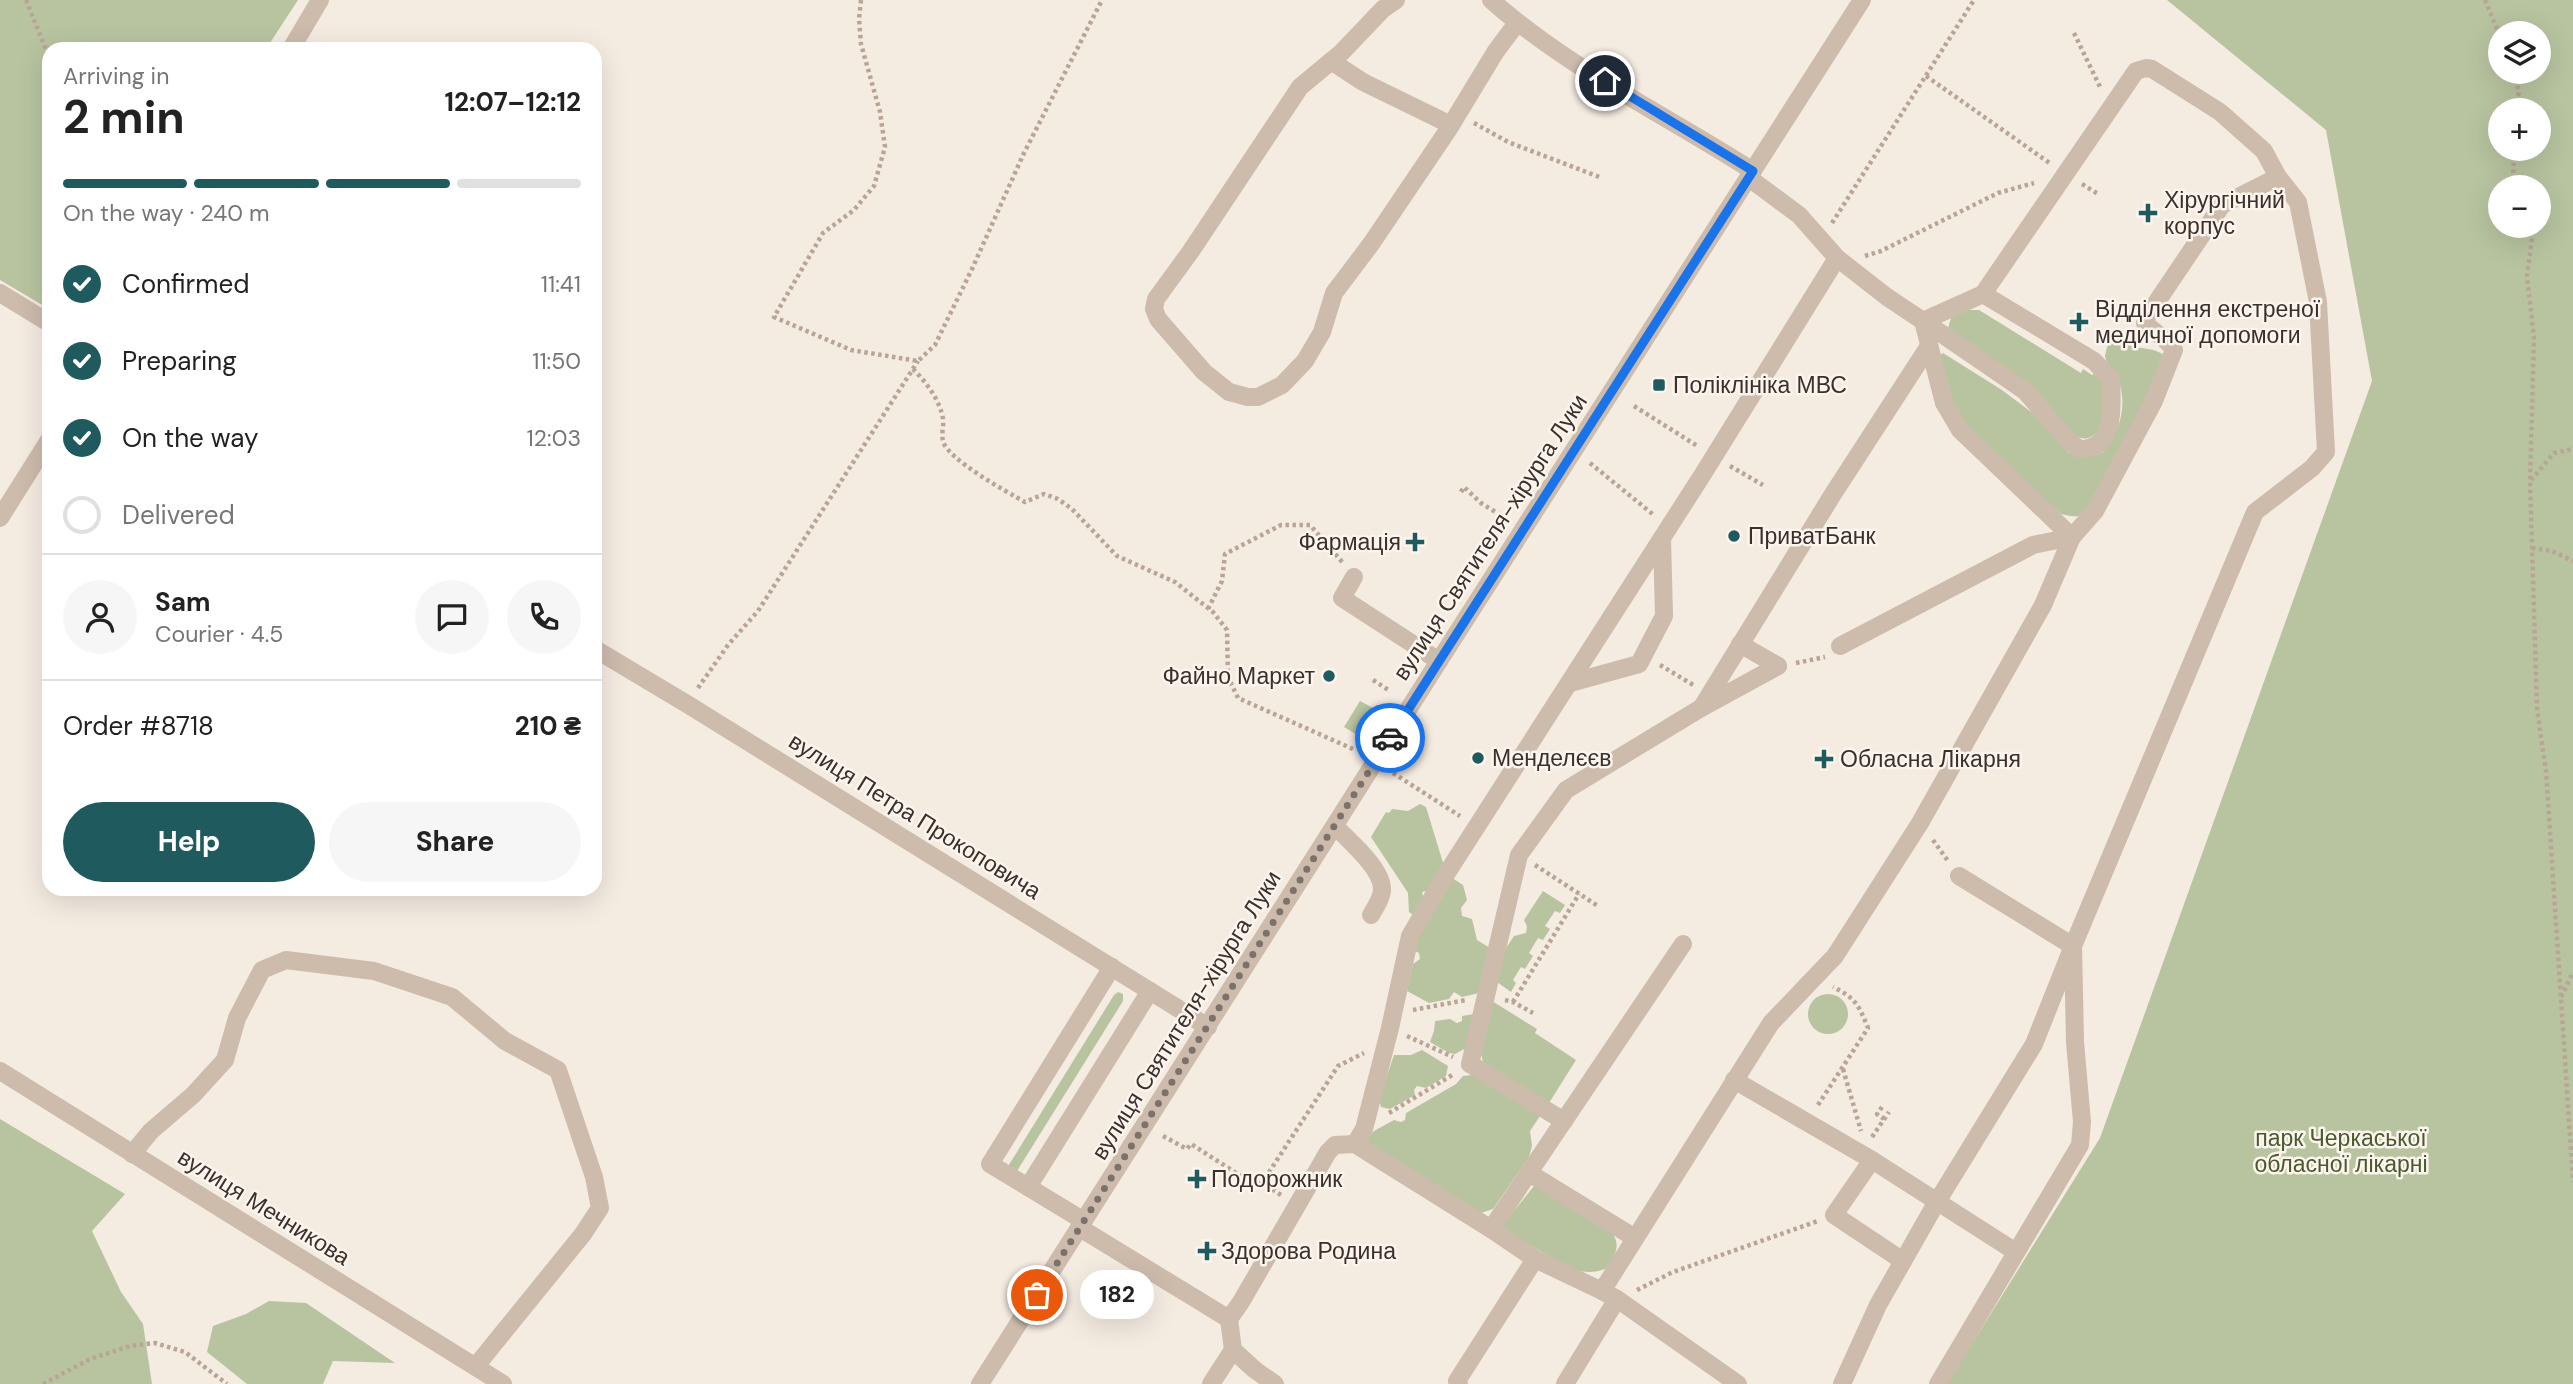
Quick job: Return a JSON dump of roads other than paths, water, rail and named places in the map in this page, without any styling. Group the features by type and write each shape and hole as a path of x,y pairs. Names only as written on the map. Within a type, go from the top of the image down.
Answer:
{"street":[{"path":"295,42 320,0"},
{"path":"1396,0 1300,87 1156,299 1154,309 1158,319 1204,372 1229,392 1248,397 1268,394 1282,385 1305,361 1322,332 1334,293 1371,244 1517,23"},
{"path":"1491,0 1517,23 1562,54 1751,174 1799,215 1837,258 1887,297 2025,391 2079,449 2098,445 2104,439 2110,424 2111,379 2094,361 1983,294"},
{"name":"вулиця Святителя-хірурга Луки","path":"980,1384 1861,0"},
{"path":"1331,61 1363,82 1454,119"},
{"path":"1842,1384 1878,1305 1937,1202 2034,1044 2255,512 2312,468 2326,452 2318,302 2298,202 2278,177 2264,151 2220,112 2152,69 2136,71 1983,294 1923,321"},
{"path":"1565,1384 1634,1238 1771,1023 1835,956 1920,822 2043,605 2072,537 2095,511 2154,401 2173,358 2174,350 2169,342 2145,323 2148,315 2222,205 2278,177"},
{"path":"1360,1136 1390,1028 1410,936 1445,876 1666,533 1837,258"},
{"path":"0,293 42,319"},
{"path":"1923,321 1944,404 1960,430 2072,537"},
{"path":"1705,701 1833,494 1929,346"},
{"path":"0,518 42,451"},
{"path":"1570,683 1639,664 1664,616 1666,533"},
{"path":"1840,646 2033,545 2072,537"},
{"path":"1354,577 1342,598 1439,660"},
{"path":"1564,1121 1470,1064 1519,855 1566,790 1705,701 1778,666 1740,644"},
{"name":"вулиця Петра Прокоповича","path":"602,653 1208,1027"},
{"path":"1335,826 1365,857 1380,881 1382,890 1371,915"},
{"path":"1959,876 2073,946"},
{"path":"1491,1229 1683,944"},
{"path":"1938,1384 2080,1144 2082,1122 2073,946"},
{"path":"132,1154 151,1131 192,1096 225,1060 237,1018 262,970 286,960 374,971 452,997 505,1041 558,1070 594,1177 600,1208 583,1234 476,1366"},
{"path":"1112,967 990,1164 1229,1319"},
{"path":"1028,1187 1150,991"},
{"name":"вулиця Мечникова","path":"0,1071 503,1384"},
{"path":"1734,1080 1869,1155 2016,1252"},
{"path":"1211,1384 1233,1350 1229,1319 1335,1144 1360,1136"},
{"path":"1360,1136 1535,1259 1609,1295 1737,1384"},
{"path":"1869,1155 1834,1215 1903,1261"},
{"path":"1529,1173 1634,1238"},
{"path":"1459,1384 1457,1381 1535,1259"},
{"path":"1233,1350 1275,1384"}],"place":[{"name":"Хірургічний корпус","path":"2148,213"},
{"name":"Відділення екстреної медичної допомоги","path":"2079,322"},
{"name":"Поліклініка МВС","path":"1659,385"},
{"name":"ПриватБанк","path":"1734,536"},
{"name":"Фармація","path":"1415,542"},
{"name":"Файно Маркет","path":"1329,676"},
{"name":"Менделєєв","path":"1478,758"},
{"name":"Обласна Лікарня","path":"1824,759"},
{"name":"Подорожник","path":"1197,1179"},
{"name":"Здорова Родина","path":"1207,1251"},
{"name":"182","path":"1037,1295"}],"park label":[{"name":"парк Черкаської обласної лікарні","path":"2341,1151"}]}
